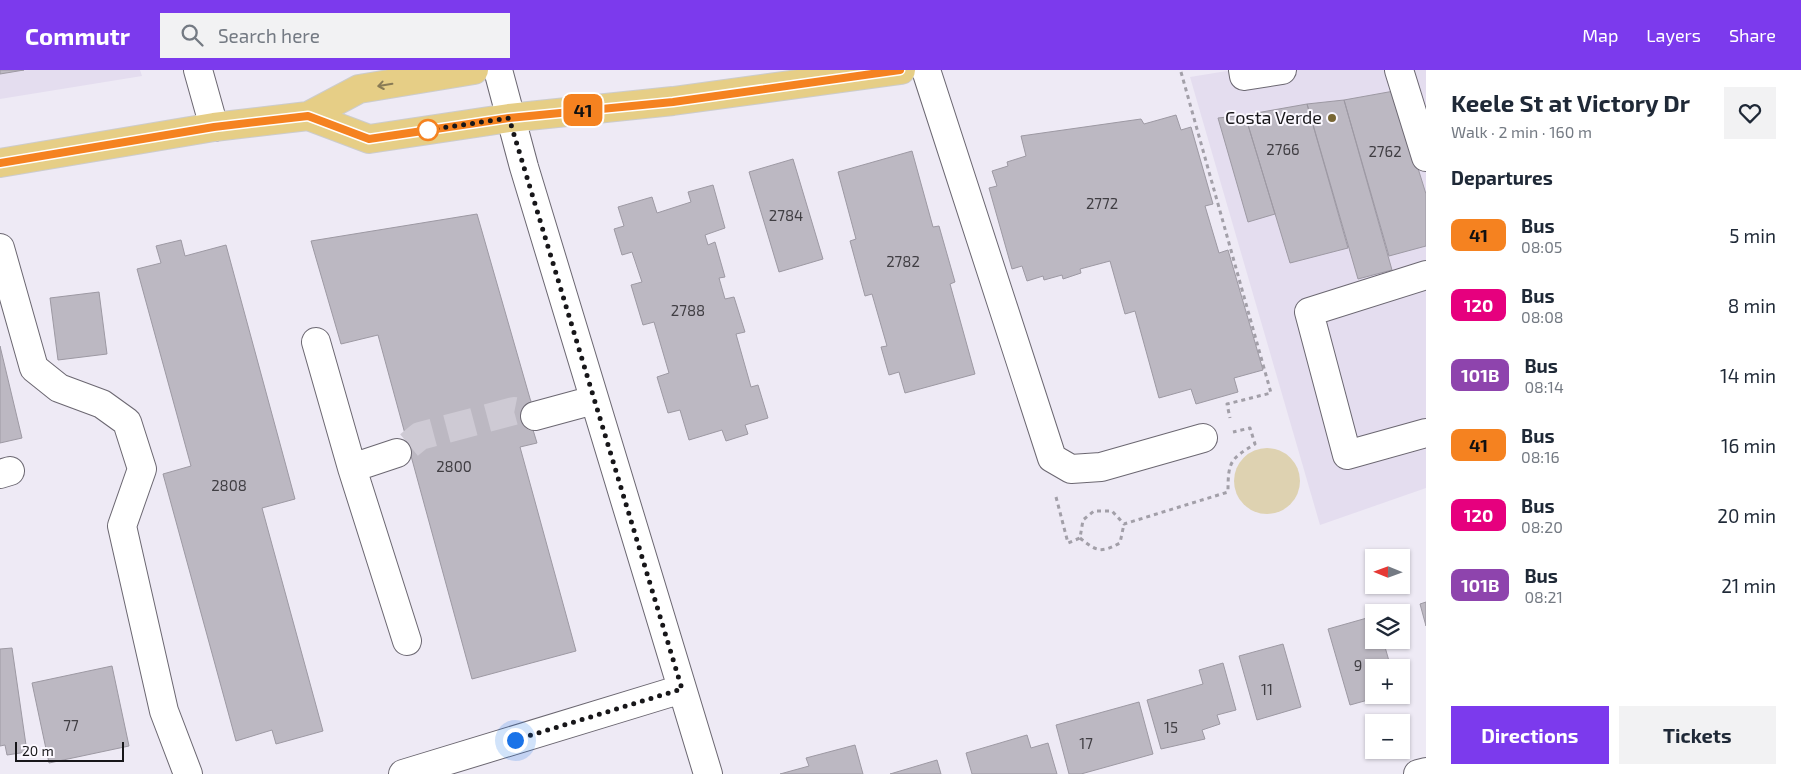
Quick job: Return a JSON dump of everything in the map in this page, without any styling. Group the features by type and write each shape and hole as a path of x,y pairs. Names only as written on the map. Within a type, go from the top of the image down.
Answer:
{"main road":[{"path":"0,163 214,127 308,116 359,89 474,70"},
{"path":"308,116 369,139 509,118 673,102 901,70"}],"street":[{"path":"198,70 214,127"},
{"path":"498,70 509,118 708,774"},
{"path":"926,70 1052,458 1071,469 1100,467 1203,438"},
{"path":"1243,70 1244,76 1282,70"},
{"path":"1399,70 1426,157"},
{"path":"0,248 34,368 59,388 102,404 127,422 142,469 122,526 164,711 188,774"},
{"path":"1426,275 1309,312 1347,455 1426,433"},
{"path":"316,342 352,468 407,641"},
{"path":"531,416 594,400"},
{"path":"352,468 406,451"},
{"path":"403,774 682,689"},
{"path":"1418,774 1426,772"}],"path":[{"path":"1124,524 1228,492 1228,474 1234,457 1255,444 1250,428 1233,432 1227,404 1271,393 1181,72"},
{"path":"1052,458 1052,480 1068,543 1080,538"},
{"path":"1080,538 1083,520 1094,511 1112,512 1124,524"},
{"path":"1080,538 1093,549 1104,550 1120,542 1124,524"}],"shaded area":[{"path":"0,70 140,70 142,76 0,99"},
{"path":"1233,70 1426,70 1426,488 1320,525 1190,77"},
{"path":"1267,448 1280,450 1290,458 1298,468 1300,481 1298,494 1290,504 1280,512 1267,514 1254,512 1244,504 1236,494 1234,481 1236,468 1244,458 1254,450"}],"building":[{"path":"0,70 24,70 0,74"},
{"path":"1394,91 1426,194 1426,246 1389,256 1344,100"},
{"path":"1344,100 1392,270 1358,279 1307,104"},
{"path":"1307,104 1348,248 1290,263 1245,115"},
{"path":"1176,115 1181,130 1191,127 1213,204 1205,206 1219,253 1228,250 1263,370 1234,378 1238,392 1196,404 1191,389 1159,398 1135,311 1125,314 1110,261 1080,269 1081,273 1063,279 1062,275 1044,280 1043,276 1027,281 1022,266 1012,269 989,188 997,186 992,171 1008,166 1007,162 1026,156 1021,136 1141,119 1144,124"},
{"path":"1245,115 1275,214 1248,222 1218,118"},
{"path":"912,151 933,227 939,226 955,282 950,284 975,374 905,393 899,372 889,375 881,347 887,346 872,294 865,296 850,241 856,239 838,172"},
{"path":"793,159 823,259 779,272 749,172"},
{"path":"713,185 725,228 705,235 708,245 715,242 725,277 719,278 725,299 734,297 745,332 736,334 751,387 758,385 768,418 745,425 748,434 726,441 722,430 689,440 680,410 668,413 657,377 669,373 654,322 643,325 631,285 642,282 632,252 622,255 614,229 624,226 618,207 652,197 657,213 691,202 688,192"},
{"path":"477,214 533,409 530,420 537,443 520,447 576,651 472,679 378,335 341,344 311,241"},
{"path":"181,240 185,256 226,245 295,499 262,508 323,731 276,744 272,730 236,741 163,474 191,466 137,269 161,263 156,246"},
{"path":"99,292 107,354 58,360 50,298"},
{"path":"0,346 22,438 0,443"},
{"path":"1426,602 1426,626 1420,604"},
{"path":"1365,619 1365,649 1386,649 1388,659 1365,659 1365,701 1350,705 1328,629"},
{"path":"1283,644 1301,707 1257,720 1239,656"},
{"path":"12,648 27,752 7,755 5,745 0,746 0,649"},
{"path":"1223,663 1236,710 1217,715 1220,724 1202,730 1205,739 1161,749 1147,700 1203,684 1199,670"},
{"path":"112,666 129,746 49,763 32,683"},
{"path":"1139,702 1153,754 1081,774 1069,774 1056,725"},
{"path":"1027,735 1031,748 1048,743 1057,774 972,774 966,753"},
{"path":"855,745 863,774 780,774 809,766 806,758"},
{"path":"937,760 941,774 890,774"}],"tunnel":[{"path":"409,445 420,436 514,411 529,414"}],"bus line":[{"name":"41","path":"0,163 214,127 308,116 369,139 509,118 673,102 900,70"}],"place":[{"name":"Costa Verde","path":"1332,118"}],"route":[{"path":"428,130 509,118 682,689 515,740"}]}
